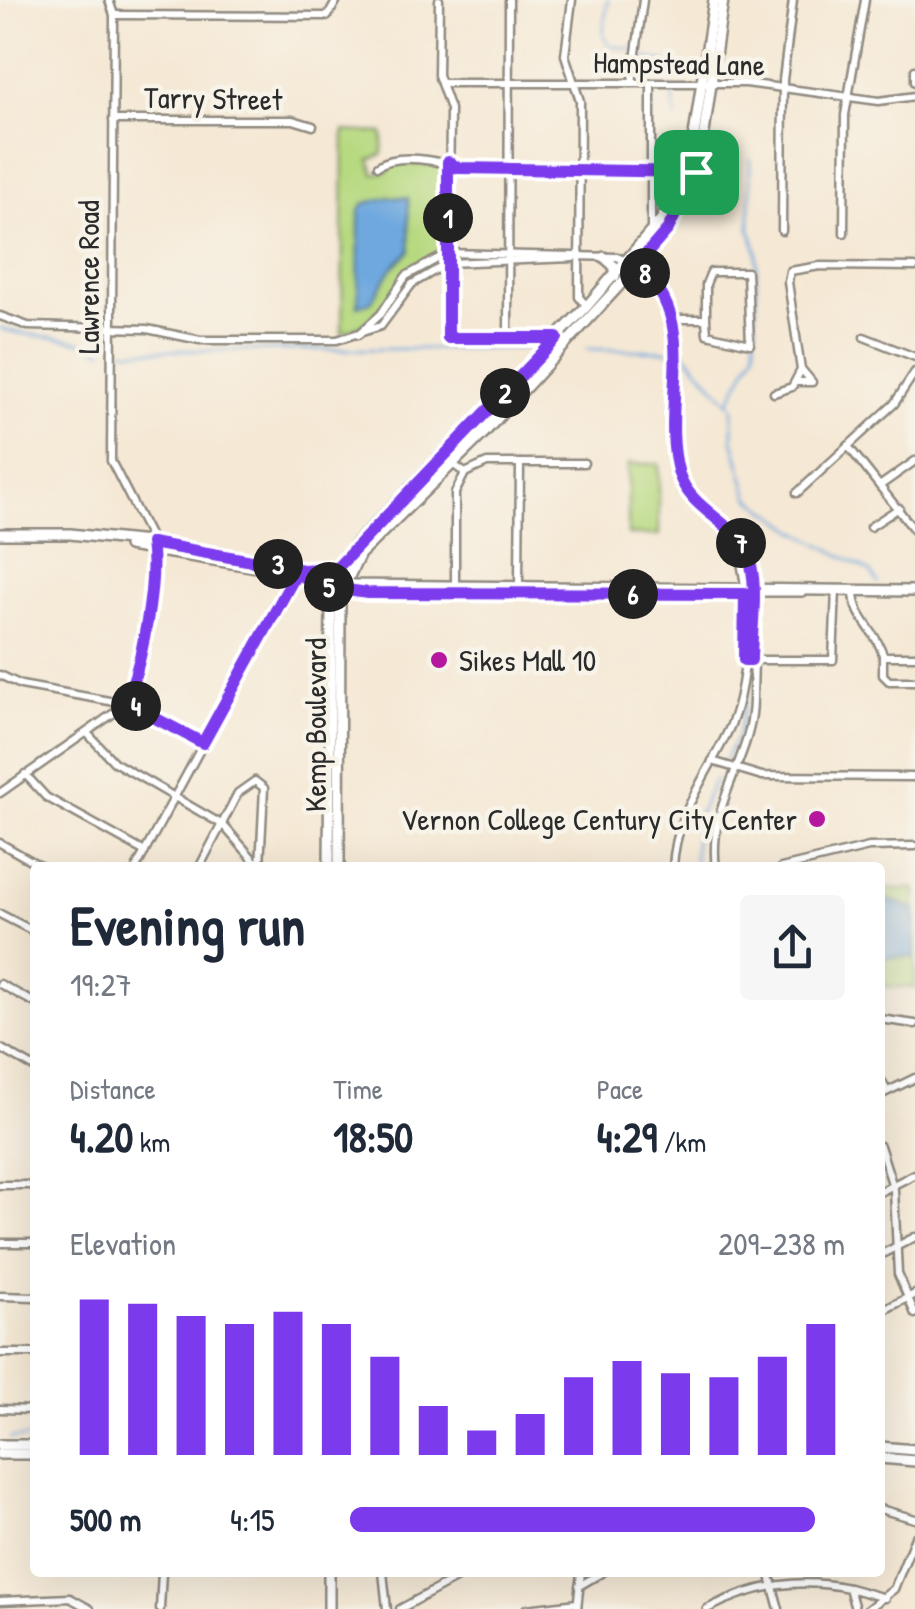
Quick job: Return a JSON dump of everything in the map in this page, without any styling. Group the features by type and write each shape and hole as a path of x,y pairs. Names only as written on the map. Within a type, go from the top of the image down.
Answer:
{"main road":[{"name":"Kemp Boulevard","path":"708,83 714,0"},
{"name":"Kemp Boulevard","path":"329,862 338,586 343,564 355,545 502,413 632,263 668,229 691,171 722,0"},
{"name":"Kemp Boulevard","path":"339,862 338,586 360,554 448,461 493,405 572,322 591,309 615,276 632,263 691,171"},
{"path":"604,256 614,266 615,276"},
{"path":"493,405 502,413"},
{"path":"0,534 57,536 202,554 299,572 368,593"},
{"path":"299,572 330,571 343,564"},
{"path":"338,586 519,590"},
{"path":"340,628 348,598 368,593 915,591"},
{"path":"0,1445 30,1445"},
{"path":"885,1450 915,1461"},
{"path":"885,1456 915,1450"},
{"path":"0,1454 30,1454"},
{"path":"329,1577 329,1609"}],"street":[{"name":"Lawrence Road","path":"109,0 114,15 111,460 152,546"},
{"path":"114,15 328,16 337,0"},
{"path":"439,0 441,84 449,101 448,338 557,338"},
{"path":"508,338 509,0"},
{"path":"572,0 565,55 580,101 579,297 572,322"},
{"path":"632,83 643,0"},
{"path":"782,231 783,88 793,0"},
{"path":"844,233 845,115 852,98 865,0"},
{"path":"915,70 915,82"},
{"path":"650,234 651,83"},
{"name":"Hampstead Lane","path":"441,84 708,83 879,101 915,96"},
{"name":"Tarry Street","path":"113,120 293,120 312,126"},
{"path":"378,166 386,160 448,162 458,168 691,171"},
{"path":"358,336 381,314 406,276 448,253 508,258"},
{"path":"0,316 28,326 111,327 200,340 322,341 358,336 381,326 424,274 448,264 604,256 632,263 658,288 672,319 679,471 694,501 730,534 743,562 748,591 752,714 715,830 716,862"},
{"path":"797,382 801,370 788,282 790,272 820,266 915,267"},
{"path":"711,272 746,272 750,344 707,334 706,319 706,284 711,272"},
{"path":"579,297 591,309"},
{"path":"672,319 706,319"},
{"path":"864,337 915,356"},
{"path":"774,394 797,382 812,382 801,370"},
{"path":"797,493 899,400 915,372"},
{"path":"848,446 915,531"},
{"path":"448,461 464,473"},
{"path":"881,485 915,461"},
{"path":"519,590 520,462"},
{"path":"455,586 455,494 464,473 483,464 584,463"},
{"path":"870,527 880,524 898,508"},
{"path":"0,793 88,733 124,702 138,662 152,546"},
{"path":"139,862 299,572"},
{"path":"748,660 835,658 836,590"},
{"path":"854,591 858,616 875,633 885,678 915,681"},
{"path":"883,656 915,656"},
{"path":"673,862 683,816 734,716 748,660"},
{"path":"2,680 124,702 203,743"},
{"path":"88,733 114,762 223,825 256,862"},
{"path":"712,761 762,776 915,777"},
{"path":"25,774 46,796 145,852"},
{"path":"202,862 243,787 261,783 261,862"},
{"path":"0,843 33,862"},
{"path":"807,862 869,848 915,846"},
{"path":"0,914 30,929"},
{"path":"0,984 30,999"},
{"path":"885,1020 915,1024"},
{"path":"0,1048 30,1065"},
{"path":"885,1093 915,1078"},
{"path":"885,1161 893,1186 894,1248 915,1314"},
{"path":"885,1190 915,1174"},
{"path":"0,1185 30,1185"},
{"path":"885,1252 915,1238"},
{"path":"0,1243 30,1242"},
{"path":"0,1296 30,1298"},
{"path":"885,1309 911,1296"},
{"path":"0,1353 30,1353"},
{"path":"0,1409 30,1410"},
{"path":"885,1509 915,1518"},
{"path":"868,1609 885,1598 898,1582 915,1537"},
{"path":"160,1609 162,1577"},
{"path":"383,1577 386,1609"},
{"path":"400,1609 459,1577"},
{"path":"527,1609 577,1606 580,1577"},
{"path":"579,1586 594,1577"},
{"path":"769,1577 779,1609"},
{"path":"706,1609 772,1586 824,1583 885,1598"},
{"path":"850,1588 855,1609"},
{"path":"0,1601 23,1605 70,1598 90,1609"}],"green space":[{"path":"344,131 383,133 383,154 370,160 374,174 388,171 390,163 444,165 443,251 412,271 371,318 342,333"},
{"path":"628,464 659,464 659,535 628,535"},
{"path":"885,889 915,889 915,988 885,986"}],"water":[{"path":"389,197 408,198 410,251 392,268 371,302 358,306 359,213 363,204"},
{"path":"885,899 915,909 915,957 885,958"}],"waterway":[{"path":"608,0 603,34 609,46 633,49"},
{"path":"641,57 667,62 671,75"},
{"path":"672,88 676,118"},
{"path":"729,402 755,352 757,251 750,230 750,159"},
{"path":"0,328 78,342 103,351"},
{"path":"120,351 539,348"},
{"path":"586,349 669,351"},
{"path":"683,351 733,407 733,440 749,497 798,532 871,572 878,583"},
{"path":"725,759 738,736 747,696"},
{"path":"694,862 696,820 715,779"},
{"path":"10,1438 30,1438"}],"place":[{"name":"Sikes Mall 10","path":"439,660"},
{"name":"Vernon College Century City Center","path":"817,819"}],"route":[{"path":"448,162 458,168 696,172 668,229 636,266 658,288 672,316 676,338 676,449 681,479 700,509 747,551 752,588 751,660 744,660 745,594 368,593 333,588 296,574 203,743 124,702 138,662 154,558 151,543 303,570 337,568 557,338 448,338 448,162"}]}
